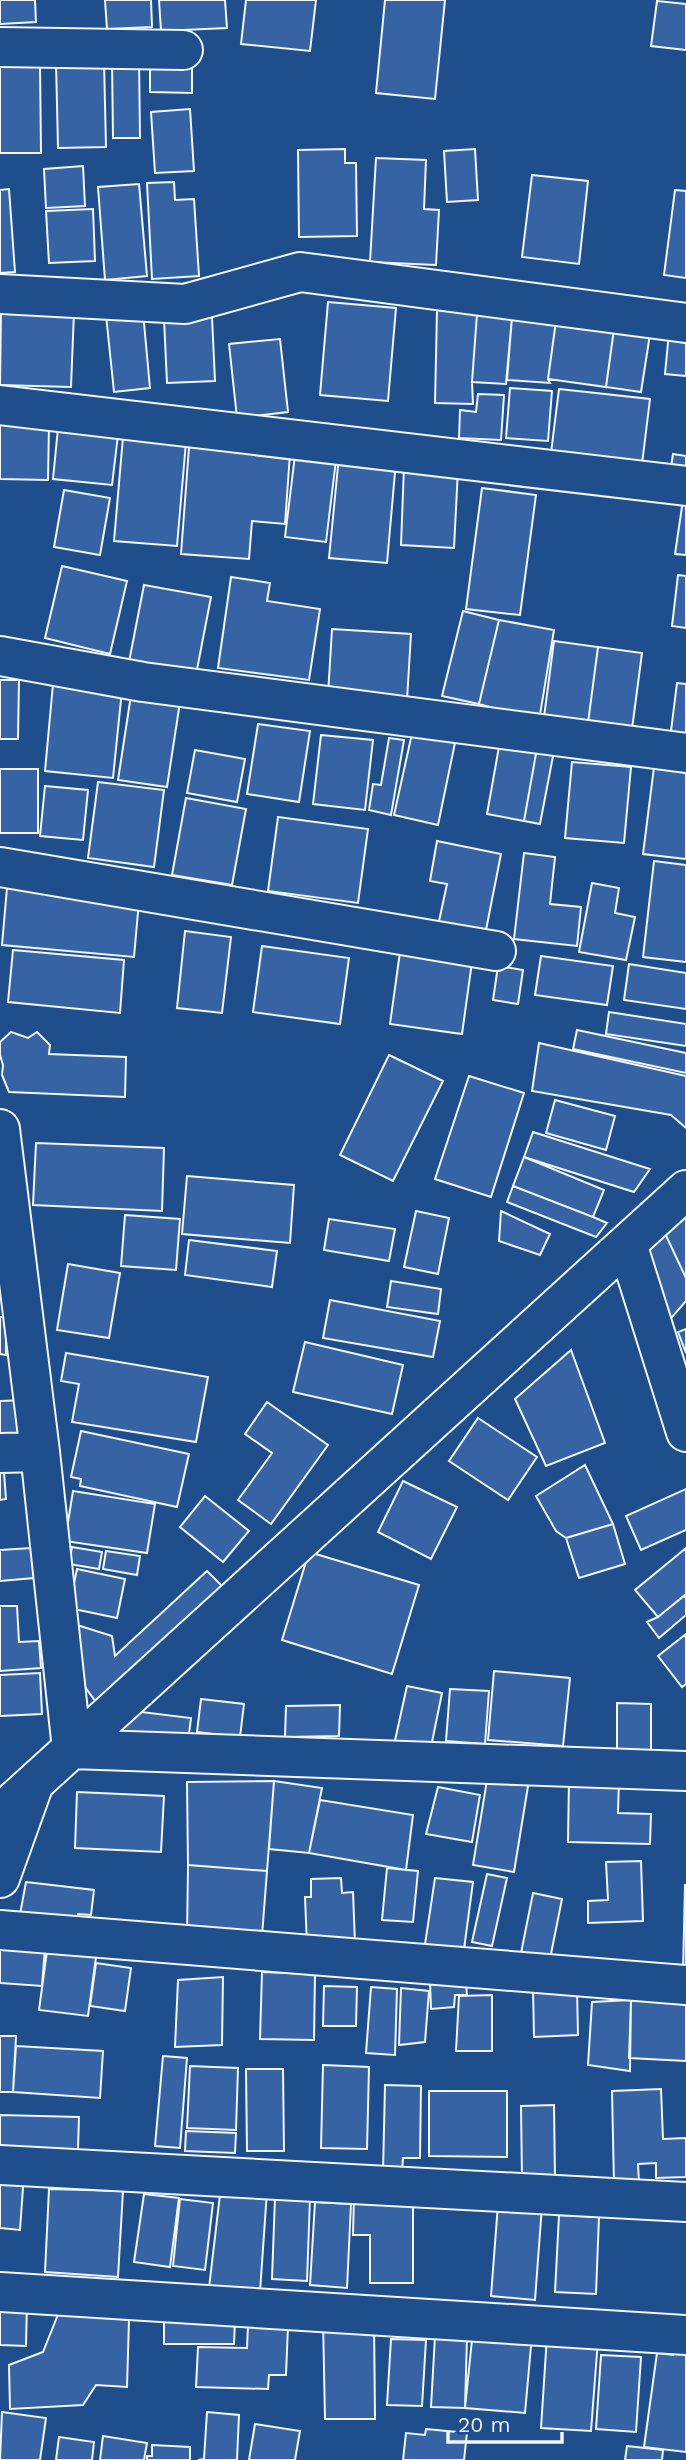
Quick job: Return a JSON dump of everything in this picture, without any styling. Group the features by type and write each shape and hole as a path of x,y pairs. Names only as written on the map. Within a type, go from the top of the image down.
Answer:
{"street":[{"path":"0,47 183,50"},
{"path":"0,294 185,304 300,272 686,323"},
{"path":"0,405 686,486"},
{"path":"0,656 142,682 686,753"},
{"path":"0,867 496,951"},
{"path":"0,1129 40,1452 72,1749"},
{"path":"0,1814 686,1190"},
{"path":"627,1244 686,1432"},
{"path":"0,1453 40,1452"},
{"path":"72,1749 686,1771"},
{"path":"0,1878 33,1784"},
{"path":"0,1930 686,1985"},
{"path":"0,2165 686,2202"},
{"path":"0,2292 686,2335"}],"building":[{"path":"0,0 35,0 36,22 0,24"},
{"path":"105,0 151,0 152,27 107,29"},
{"path":"159,0 225,0 227,28 161,31"},
{"path":"246,0 316,0 310,51 241,44"},
{"path":"385,0 445,0 435,99 376,93"},
{"path":"657,1 686,4 686,50 651,46"},
{"path":"139,57 140,138 113,138 112,58"},
{"path":"150,60 192,61 192,93 150,92"},
{"path":"104,61 106,147 58,148 56,62"},
{"path":"0,66 40,66 41,153 0,153"},
{"path":"190,109 194,171 155,173 151,112"},
{"path":"345,149 345,163 356,163 357,236 299,237 298,150"},
{"path":"475,149 478,200 447,202 444,151"},
{"path":"376,158 426,160 424,209 439,210 436,265 370,262"},
{"path":"83,166 85,206 46,208 44,169"},
{"path":"532,175 588,181 579,264 522,257"},
{"path":"174,182 175,200 194,199 199,276 152,279 147,183"},
{"path":"139,184 147,276 105,280 98,187"},
{"path":"9,189 15,272 0,273 0,190"},
{"path":"675,190 686,191 686,278 664,275"},
{"path":"93,209 95,261 49,263 46,211"},
{"path":"328,302 396,308 388,401 320,395"},
{"path":"1,310 74,312 71,387 0,385"},
{"path":"437,310 477,314 473,404 435,403"},
{"path":"143,312 150,388 114,392 106,315"},
{"path":"477,314 512,317 506,384 472,382"},
{"path":"212,317 215,381 167,383 164,319"},
{"path":"512,317 556,321 548,379 550,383 507,380"},
{"path":"556,321 614,329 606,387 548,379"},
{"path":"614,329 650,334 641,392 606,387"},
{"path":"669,332 686,334 686,376 665,374"},
{"path":"280,339 288,412 237,418 229,344"},
{"path":"510,388 552,391 548,441 506,438"},
{"path":"559,389 650,399 642,464 551,453"},
{"path":"478,394 504,395 501,440 459,438 460,410 476,412"},
{"path":"0,423 49,424 48,480 0,479"},
{"path":"58,428 118,435 112,485 53,479"},
{"path":"123,437 186,442 177,546 114,541"},
{"path":"189,447 290,454 285,524 252,521 249,559 181,554"},
{"path":"673,454 686,456 686,476 670,474"},
{"path":"295,455 336,460 326,542 285,537"},
{"path":"339,456 396,461 387,563 329,558"},
{"path":"404,466 458,469 454,548 401,545"},
{"path":"482,488 536,495 520,615 466,609"},
{"path":"64,490 110,498 100,555 54,547"},
{"path":"683,500 686,500 686,555 675,554"},
{"path":"62,566 127,581 110,654 45,638"},
{"path":"678,575 686,576 686,628 672,626"},
{"path":"231,577 270,583 267,601 320,609 309,680 218,668"},
{"path":"144,585 211,597 195,680 128,667"},
{"path":"463,611 499,620 479,704 442,696"},
{"path":"499,620 554,630 539,721 479,704"},
{"path":"332,629 411,634 407,700 328,695"},
{"path":"554,641 598,647 588,723 544,717"},
{"path":"598,647 642,653 632,729 588,723"},
{"path":"0,680 19,680 18,739 0,739"},
{"path":"677,683 686,684 686,741 670,739"},
{"path":"53,684 122,690 113,778 45,771"},
{"path":"131,695 180,702 167,787 118,780"},
{"path":"258,724 310,731 299,802 247,794"},
{"path":"413,729 456,738 438,825 394,815"},
{"path":"321,735 373,740 365,810 313,804"},
{"path":"389,738 404,740 391,815 369,810 373,784 381,785"},
{"path":"500,741 537,748 524,821 487,814"},
{"path":"537,748 554,751 540,824 524,821"},
{"path":"195,750 245,759 237,802 187,793"},
{"path":"572,762 631,767 624,843 565,838"},
{"path":"654,767 686,771 686,859 643,854"},
{"path":"0,769 38,769 38,833 0,833"},
{"path":"98,782 164,790 154,867 88,858"},
{"path":"45,786 88,790 83,840 40,836"},
{"path":"186,798 246,809 232,885 172,875"},
{"path":"278,817 368,829 358,903 268,891"},
{"path":"437,841 501,854 485,935 438,926 447,884 430,881"},
{"path":"524,853 555,857 550,904 581,907 577,946 514,939"},
{"path":"654,861 686,865 686,962 643,957"},
{"path":"592,883 619,888 615,913 635,917 626,960 579,952"},
{"path":"7,888 139,901 134,957 2,945"},
{"path":"185,931 231,937 222,1013 177,1008"},
{"path":"262,946 349,958 340,1024 253,1012"},
{"path":"13,950 124,960 120,1013 8,1002"},
{"path":"400,952 472,962 462,1034 390,1024"},
{"path":"541,956 613,966 607,1005 535,995"},
{"path":"629,964 686,973 686,1009 624,1000"},
{"path":"498,966 523,970 518,1004 493,1000"},
{"path":"609,1012 686,1024 686,1046 606,1034"},
{"path":"577,1030 686,1053 686,1073 573,1049"},
{"path":"11,1032 28,1038 37,1032 50,1045 49,1054 126,1057 125,1097 9,1092 2,1075 0,1042"},
{"path":"539,1043 686,1076 686,1128 671,1115 532,1091"},
{"path":"389,1055 443,1081 393,1181 340,1155"},
{"path":"469,1076 524,1093 491,1197 435,1179"},
{"path":"555,1100 615,1116 606,1150 546,1133"},
{"path":"533,1132 650,1169 634,1192 524,1157"},
{"path":"36,1143 164,1148 162,1211 33,1205"},
{"path":"524,1157 604,1190 593,1217 513,1186"},
{"path":"187,1176 294,1185 290,1243 182,1234"},
{"path":"513,1186 607,1223 596,1237 507,1202"},
{"path":"416,1211 449,1218 438,1274 404,1267"},
{"path":"501,1211 550,1234 540,1255 499,1241"},
{"path":"686,1212 686,1278 661,1225"},
{"path":"125,1215 180,1219 176,1270 121,1266"},
{"path":"329,1219 395,1229 389,1261 324,1250"},
{"path":"661,1225 686,1278 686,1301 666,1324 633,1248"},
{"path":"189,1240 277,1251 272,1287 185,1275"},
{"path":"68,1264 120,1273 109,1338 57,1330"},
{"path":"391,1281 441,1289 438,1314 387,1307"},
{"path":"330,1300 440,1321 433,1357 323,1338"},
{"path":"0,1317 6,1317 6,1355 0,1354"},
{"path":"686,1329 686,1353 678,1332"},
{"path":"305,1342 403,1365 392,1414 293,1392"},
{"path":"571,1350 605,1443 546,1466 515,1399"},
{"path":"66,1353 208,1377 196,1442 72,1422 79,1384 61,1381"},
{"path":"25,1400 28,1437 0,1439 0,1401"},
{"path":"267,1402 328,1445 271,1524 238,1500 272,1453 245,1434"},
{"path":"478,1418 537,1457 508,1500 449,1461"},
{"path":"81,1431 189,1454 177,1507 80,1486 81,1479 71,1477"},
{"path":"0,1459 3,1459 6,1499 0,1500"},
{"path":"585,1465 613,1524 566,1538 556,1531 536,1496"},
{"path":"403,1481 457,1507 431,1559 378,1532"},
{"path":"686,1489 686,1530 641,1550 626,1516"},
{"path":"73,1491 155,1504 147,1553 65,1541"},
{"path":"205,1496 249,1531 223,1562 180,1527"},
{"path":"613,1524 625,1564 579,1578 566,1538"},
{"path":"72,1547 102,1552 99,1569 69,1564"},
{"path":"31,1548 34,1578 0,1581 0,1550"},
{"path":"686,1548 686,1594 658,1617 635,1590"},
{"path":"106,1551 140,1556 137,1575 103,1569"},
{"path":"309,1552 419,1585 392,1674 282,1640"},
{"path":"77,1569 125,1579 117,1618 69,1608"},
{"path":"207,1571 222,1586 96,1702 85,1687 77,1625 112,1636 115,1656"},
{"path":"684,1596 686,1615 659,1638 647,1622 658,1617"},
{"path":"0,1606 17,1606 19,1642 39,1641 41,1668 0,1671"},
{"path":"686,1634 686,1684 682,1687 658,1656"},
{"path":"494,1671 570,1678 563,1746 488,1740"},
{"path":"40,1673 42,1714 0,1716 0,1675"},
{"path":"407,1686 442,1693 430,1752 394,1745"},
{"path":"450,1689 489,1691 485,1744 446,1741"},
{"path":"201,1699 244,1704 240,1737 197,1732"},
{"path":"617,1703 651,1704 651,1752 617,1752"},
{"path":"340,1705 339,1736 285,1737 286,1706"},
{"path":"125,1710 191,1718 187,1750 121,1742"},
{"path":"488,1774 529,1780 514,1872 473,1865"},
{"path":"569,1778 619,1779 618,1813 651,1814 650,1844 568,1842"},
{"path":"274,1781 267,1871 188,1865 187,1782"},
{"path":"274,1781 322,1788 309,1853 269,1849"},
{"path":"438,1787 480,1795 472,1842 426,1834"},
{"path":"77,1792 164,1796 161,1852 75,1848"},
{"path":"320,1800 413,1815 406,1870 309,1853"},
{"path":"641,1861 643,1921 588,1923 588,1901 608,1900 606,1862"},
{"path":"188,1865 267,1871 262,1936 187,1937"},
{"path":"387,1868 418,1871 413,1922 382,1920"},
{"path":"487,1874 507,1878 492,1946 472,1942"},
{"path":"341,1878 342,1893 353,1892 355,1943 307,1945 305,1897 311,1897 311,1879"},
{"path":"435,1878 473,1882 463,1957 424,1951"},
{"path":"26,1882 94,1890 91,1915 78,1914 77,1930 18,1925"},
{"path":"685,1885 686,1972 683,1972"},
{"path":"533,1893 562,1899 550,1959 521,1953"},
{"path":"0,1945 45,1948 42,1986 0,1983"},
{"path":"47,1951 96,1957 88,2016 39,2010"},
{"path":"96,1963 131,1968 125,2011 90,2006"},
{"path":"262,1972 315,1974 314,2040 260,2039"},
{"path":"223,1977 222,2045 175,2047 178,1980"},
{"path":"430,1981 466,1983 467,1995 455,1995 454,2007 431,2009"},
{"path":"324,1986 357,1987 356,2026 323,2026"},
{"path":"371,1987 397,1989 395,2055 366,2053"},
{"path":"401,1988 429,1991 425,2042 399,2045"},
{"path":"577,1988 578,2035 534,2037 533,1990"},
{"path":"492,1995 492,2051 456,2051 459,1996"},
{"path":"631,2000 686,2002 686,2061 629,2058"},
{"path":"631,2000 630,2071 588,2065 592,2002"},
{"path":"0,2036 16,2036 13,2092 0,2092"},
{"path":"16,2046 103,2051 100,2098 13,2092"},
{"path":"163,2056 187,2058 180,2148 155,2146"},
{"path":"323,2065 369,2067 367,2149 321,2148"},
{"path":"190,2066 238,2068 236,2130 187,2128"},
{"path":"246,2069 283,2069 284,2151 247,2151"},
{"path":"385,2085 421,2086 420,2158 403,2158 402,2172 383,2172"},
{"path":"661,2089 663,2139 686,2138 686,2177 656,2178 656,2163 638,2164 639,2183 614,2184 612,2091"},
{"path":"429,2091 507,2091 507,2157 429,2156"},
{"path":"554,2105 555,2178 522,2179 521,2106"},
{"path":"0,2115 79,2117 78,2149 0,2149"},
{"path":"186,2131 236,2133 235,2153 185,2151"},
{"path":"0,2173 24,2174 20,2230 0,2228"},
{"path":"221,2186 267,2191 260,2292 209,2288"},
{"path":"49,2189 123,2191 118,2277 45,2272"},
{"path":"144,2194 179,2198 170,2267 134,2262"},
{"path":"275,2197 310,2198 307,2281 272,2279"},
{"path":"354,2197 413,2197 413,2283 370,2283 370,2235 353,2235"},
{"path":"180,2199 213,2203 205,2270 173,2266"},
{"path":"315,2202 351,2204 347,2288 310,2285"},
{"path":"498,2204 542,2206 535,2300 491,2296"},
{"path":"559,2215 599,2217 596,2294 555,2292"},
{"path":"0,2302 27,2302 26,2346 0,2345"},
{"path":"59,2312 129,2320 127,2387 96,2385 83,2405 10,2409 9,2365 43,2352"},
{"path":"164,2319 235,2320 234,2344 164,2344"},
{"path":"323,2320 374,2320 375,2419 325,2419"},
{"path":"248,2325 288,2326 286,2375 269,2375 268,2389 196,2387 198,2347 247,2348"},
{"path":"473,2330 532,2335 525,2413 465,2408"},
{"path":"435,2336 467,2337 465,2408 431,2407"},
{"path":"547,2336 598,2340 591,2431 541,2428"},
{"path":"391,2339 426,2340 422,2406 387,2405"},
{"path":"675,2343 686,2344 686,2452 644,2447 657,2353 673,2355"},
{"path":"601,2355 641,2357 636,2432 596,2429"},
{"path":"2,2412 46,2418 40,2460 0,2460"},
{"path":"207,2412 239,2415 237,2460 198,2460 204,2459"},
{"path":"255,2424 300,2431 295,2460 249,2460"},
{"path":"426,2429 467,2433 464,2460 403,2460 406,2433 425,2435"},
{"path":"103,2436 147,2443 144,2460 100,2460"},
{"path":"59,2437 94,2442 92,2460 56,2460"},
{"path":"152,2445 190,2447 190,2460 147,2460 147,2456 152,2456"},
{"path":"627,2446 663,2450 662,2460 625,2460"}]}
